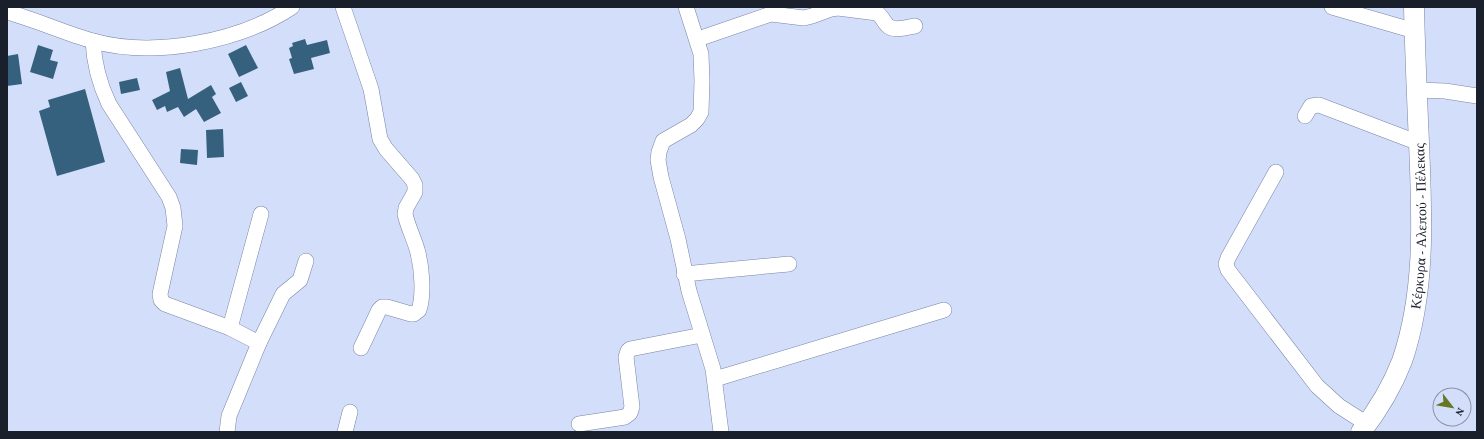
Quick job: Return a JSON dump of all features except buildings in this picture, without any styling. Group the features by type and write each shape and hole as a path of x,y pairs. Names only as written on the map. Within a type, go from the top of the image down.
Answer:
{"main road":[{"name":"Κέρκυρα - Αλεπού - Πέλεκας","path":"1364,428 1382,402 1396,374 1407,344 1413,321 1419,276 1422,241 1422,196 1414,7"}],"street":[{"path":"7,12 112,46 157,48 192,45 223,37 278,16 292,7"},
{"path":"343,7 371,89 380,139 386,149 412,179 415,185 415,192 406,208 405,214 418,253 421,270 419,310 414,314 411,314 382,307 379,310 361,348"},
{"path":"686,7 698,39 702,60 701,112 691,125 663,141 658,152 658,160 661,177 678,239 684,274 715,379 721,432"},
{"path":"1332,7 1415,31"},
{"path":"698,39 771,14 804,18 831,8 877,13 890,28 915,26"},
{"path":"93,41 97,76 102,90 109,104 169,197 173,208 174,226 160,294 161,300 165,304 230,328 260,343"},
{"path":"1417,90 1444,91 1477,96"},
{"path":"1305,116 1311,106 1319,105 1419,143"},
{"path":"1276,172 1228,258 1226,264 1228,270 1317,386 1364,428"},
{"path":"230,328 261,214"},
{"path":"227,432 229,416 277,305 283,294 300,280 306,261"},
{"path":"684,274 789,264"},
{"path":"715,379 944,310"},
{"path":"579,424 625,416 630,413 632,407 626,357 630,349 702,334"},
{"path":"345,432 350,412"}]}
